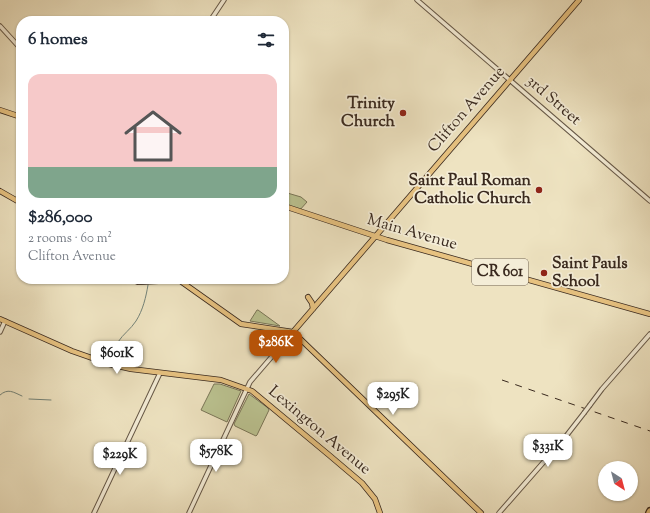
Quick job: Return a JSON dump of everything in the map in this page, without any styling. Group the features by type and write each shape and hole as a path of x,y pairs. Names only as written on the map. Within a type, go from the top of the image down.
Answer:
{"main road":[{"name":"Clifton Avenue","path":"293,332 579,0"},
{"path":"0,110 16,115"},
{"path":"0,191 16,200"},
{"name":"Main Avenue","path":"289,208 375,236 650,314"},
{"path":"186,284 241,324 293,332 481,513"},
{"path":"308,297 312,303 313,309"},
{"name":"Lexington Avenue","path":"2,320 72,351 121,367 221,380 247,388 272,406 362,483 374,498 380,513"}],"street":[{"path":"213,16 224,0"},
{"name":"3rd Street","path":"417,0 650,201"},
{"path":"0,26 16,44"},
{"path":"0,332 2,320"},
{"name":"Clifton Avenue","path":"189,513 250,382 293,332"},
{"path":"499,513 563,440 602,389 650,334"},
{"path":"94,513 160,373"}],"green space":[{"path":"289,193 301,197 307,202 299,211 289,208"},
{"path":"258,310 280,326 250,321"},
{"path":"214,384 220,384 241,391 227,422 201,410"},
{"path":"249,394 269,410 256,436 235,426 234,424"}],"waterway":[{"path":"118,342 134,324 141,312 148,285"},
{"path":"0,395 8,391 22,396"},
{"path":"29,399 51,400"}],"railway":[{"path":"502,380 650,431"}],"place":[{"name":"Trinity Church","path":"403,113"},
{"name":"Saint Paul Roman Catholic Church","path":"539,190"},
{"name":"Saint Pauls School","path":"544,273"}]}
